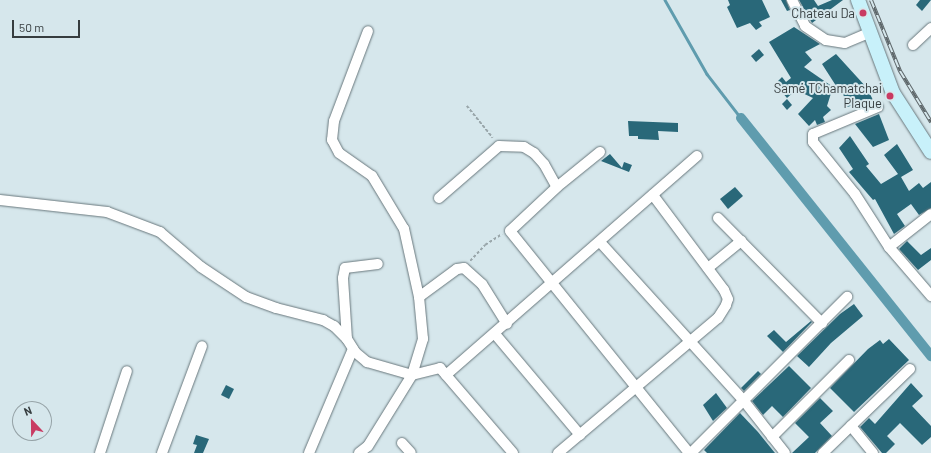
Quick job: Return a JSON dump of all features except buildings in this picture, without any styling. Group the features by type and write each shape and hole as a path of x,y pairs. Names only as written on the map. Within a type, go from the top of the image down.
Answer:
{"main road":[{"path":"858,0 869,33 893,94 931,152"}],"street":[{"path":"792,0 805,26 826,40 845,43 869,33"},
{"path":"913,45 931,28"},
{"path":"359,453 368,446 412,375 424,339 420,297 404,229 372,176 339,153 332,140 334,121 368,31"},
{"path":"878,107 813,134 812,138 855,194 889,247 931,296"},
{"path":"439,198 499,146 524,147 534,154 544,164 557,187"},
{"path":"600,152 557,187 510,231 690,453 847,297"},
{"path":"446,375 495,334 697,156"},
{"path":"558,453 718,318 728,298 708,268 653,195"},
{"path":"0,200 107,212 160,232 201,267 246,297 276,308 323,320 347,339 353,348 367,362 412,375 434,368 440,368 513,453"},
{"path":"889,247 931,214"},
{"path":"718,218 822,323"},
{"path":"708,268 741,241"},
{"path":"600,242 744,401 785,453"},
{"path":"347,339 343,278 345,268 378,264"},
{"path":"420,297 457,269 464,268 482,284 506,324"},
{"path":"495,334 580,435"},
{"path":"162,453 202,346"},
{"path":"309,453 353,348"},
{"path":"772,437 849,360"},
{"path":"823,453 910,369"},
{"path":"100,453 127,371"},
{"path":"851,426 873,453"},
{"path":"402,443 411,453"}],"path":[{"path":"467,106 499,146"},
{"path":"464,268 485,245 510,231"}],"waterway":[{"path":"665,0 707,74 741,118"},
{"path":"741,118 931,356"}],"railway":[{"path":"871,0 900,71 931,122"}],"place":[{"name":"Chateau Da","path":"863,13"},
{"name":"Samé TChamatchai Plaque","path":"890,96"}]}
